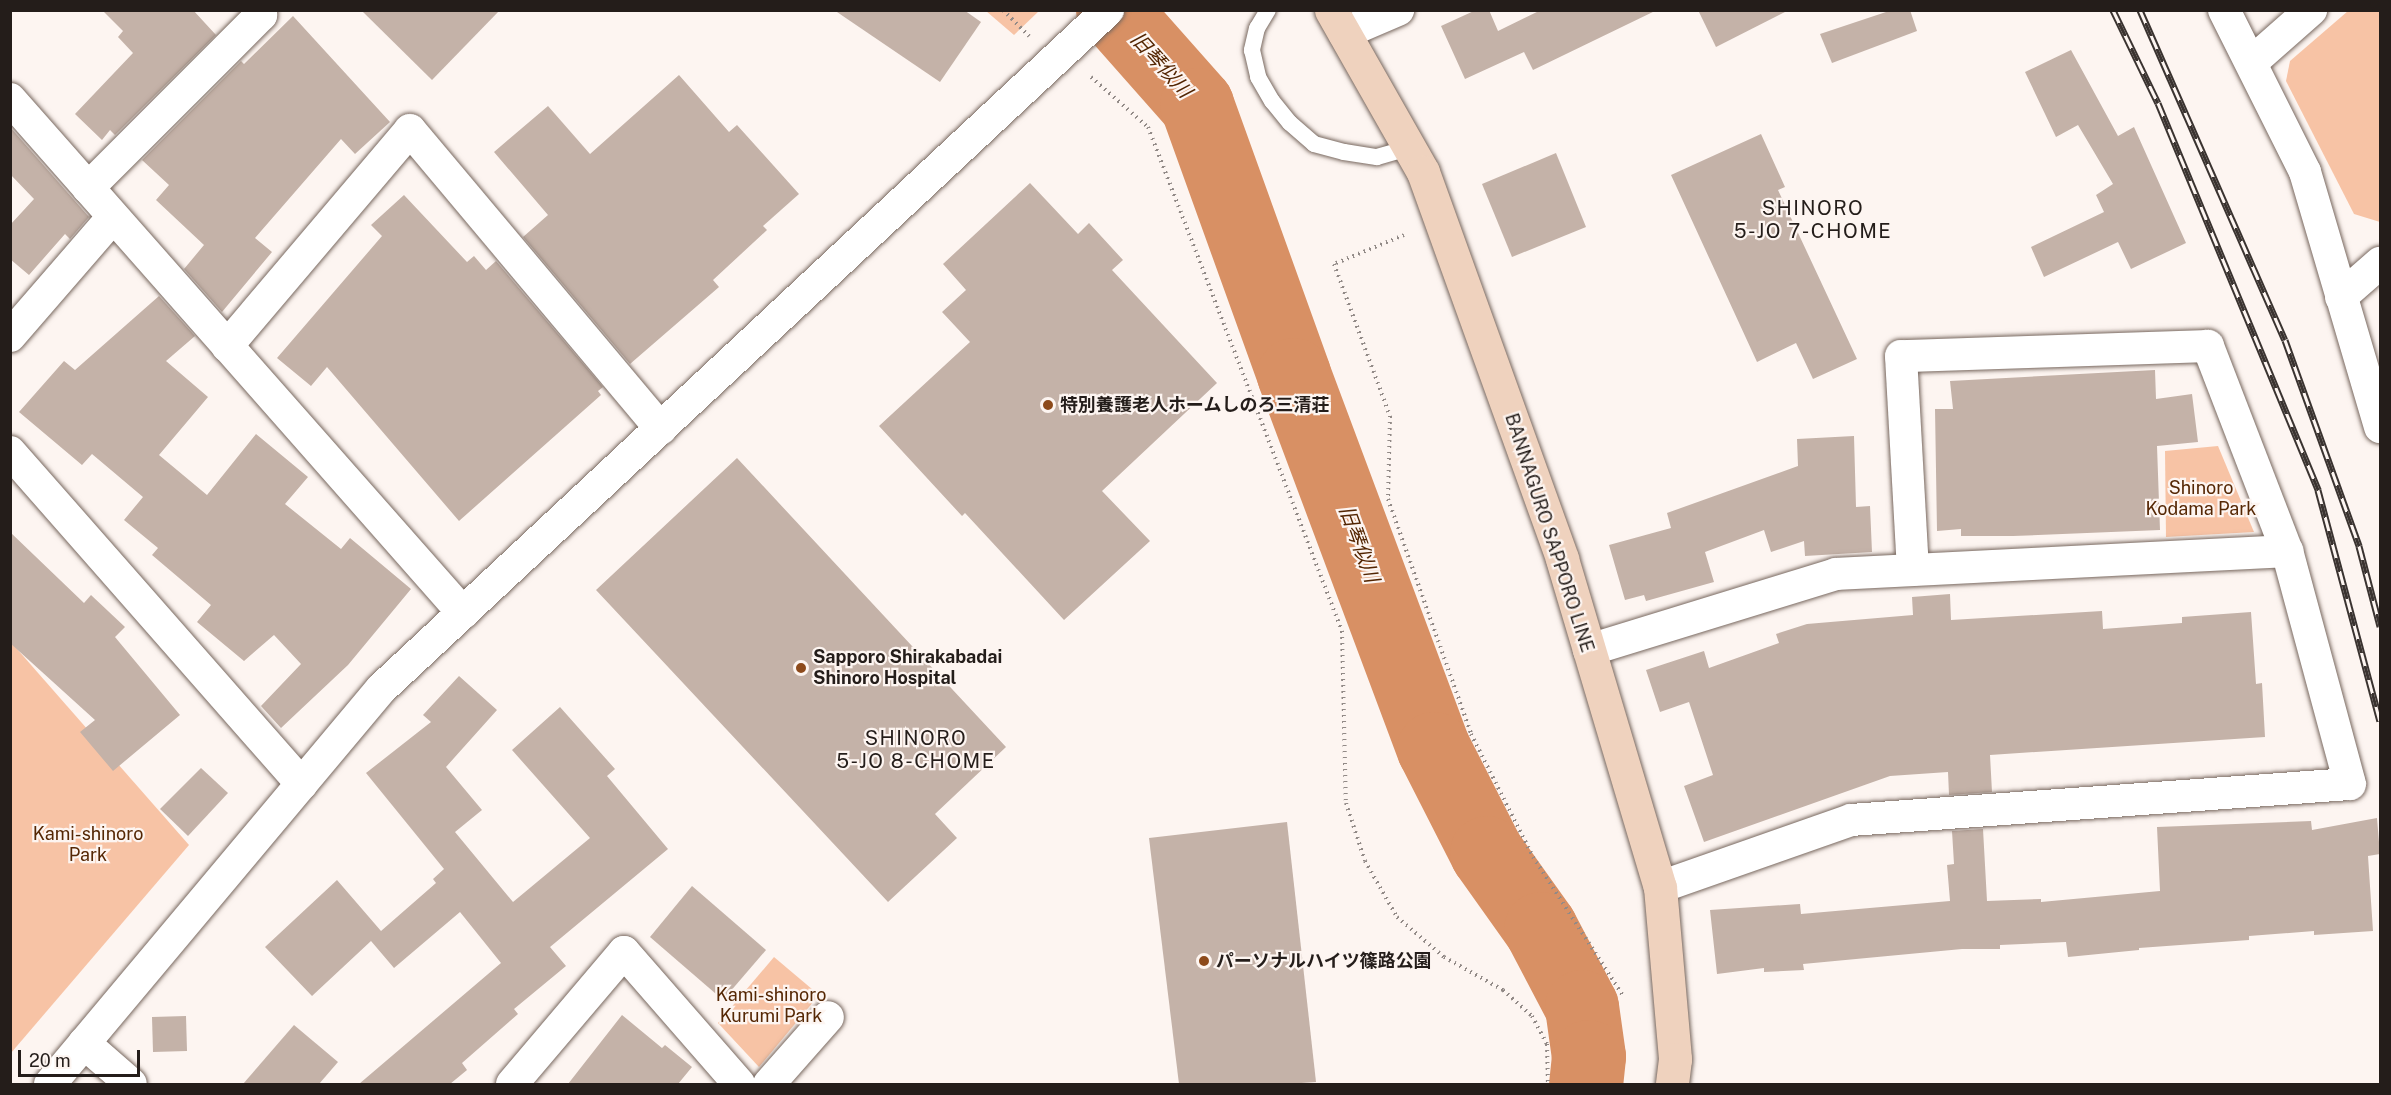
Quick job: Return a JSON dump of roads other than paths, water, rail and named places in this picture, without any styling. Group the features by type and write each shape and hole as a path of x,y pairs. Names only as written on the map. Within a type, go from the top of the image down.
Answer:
{"main road":[{"name":"BANNAGURO SAPPORO LINE","path":"1338,22 1423,172 1558,548 1660,887 1675,1059 1672,1084"}],"street":[{"path":"88,188 261,15 257,10"},
{"path":"50,1084 381,690 1108,10"},
{"path":"1338,22 1398,10"},
{"path":"2224,10 2305,171 2380,427"},
{"path":"2252,62 2312,10"},
{"path":"10,99 463,613"},
{"path":"227,346 410,130 661,429"},
{"path":"10,336 113,217"},
{"path":"2341,297 2380,263"},
{"path":"1660,887 1851,820 2350,784 2288,551 2208,346 1900,356 1913,570"},
{"path":"10,452 302,784"},
{"path":"1588,650 1836,574 2288,551"},
{"path":"512,1084 624,952 739,1084"},
{"path":"769,1084 828,1017"},
{"path":"84,1043 131,1084"}],"lane":[{"path":"1268,10 1257,28 1252,50 1258,77 1272,101 1290,123 1314,144 1344,152 1377,157 1409,148"}],"waterway":[{"name":"旧琴似川","path":"1113,10 1197,105 1294,375 1434,749 1487,853 1541,929 1582,1007 1589,1057 1586,1084"}],"railway":[{"path":"2113,10 2158,103 2318,490 2380,721"},
{"path":"2140,10 2285,340 2359,546 2380,626"}],"place":[{"name":"特別養護老人ホームしのろ三清荘","path":"1048,405"},
{"name":"Sapporo Shirakabadai Shinoro Hospital","path":"801,668"},
{"name":"パーソナルハイツ篠路公園","path":"1204,961"}],"district":[{"name":"SHINORO 5-JO 7-CHOME","path":"1813,220"},
{"name":"SHINORO 5-JO 8-CHOME","path":"916,750"}],"park label":[{"name":"Shinoro Kodama Park","path":"2201,499"},
{"name":"Kami-shinoro Park","path":"88,845"},
{"name":"Kami-shinoro Kurumi Park","path":"771,1006"}]}
